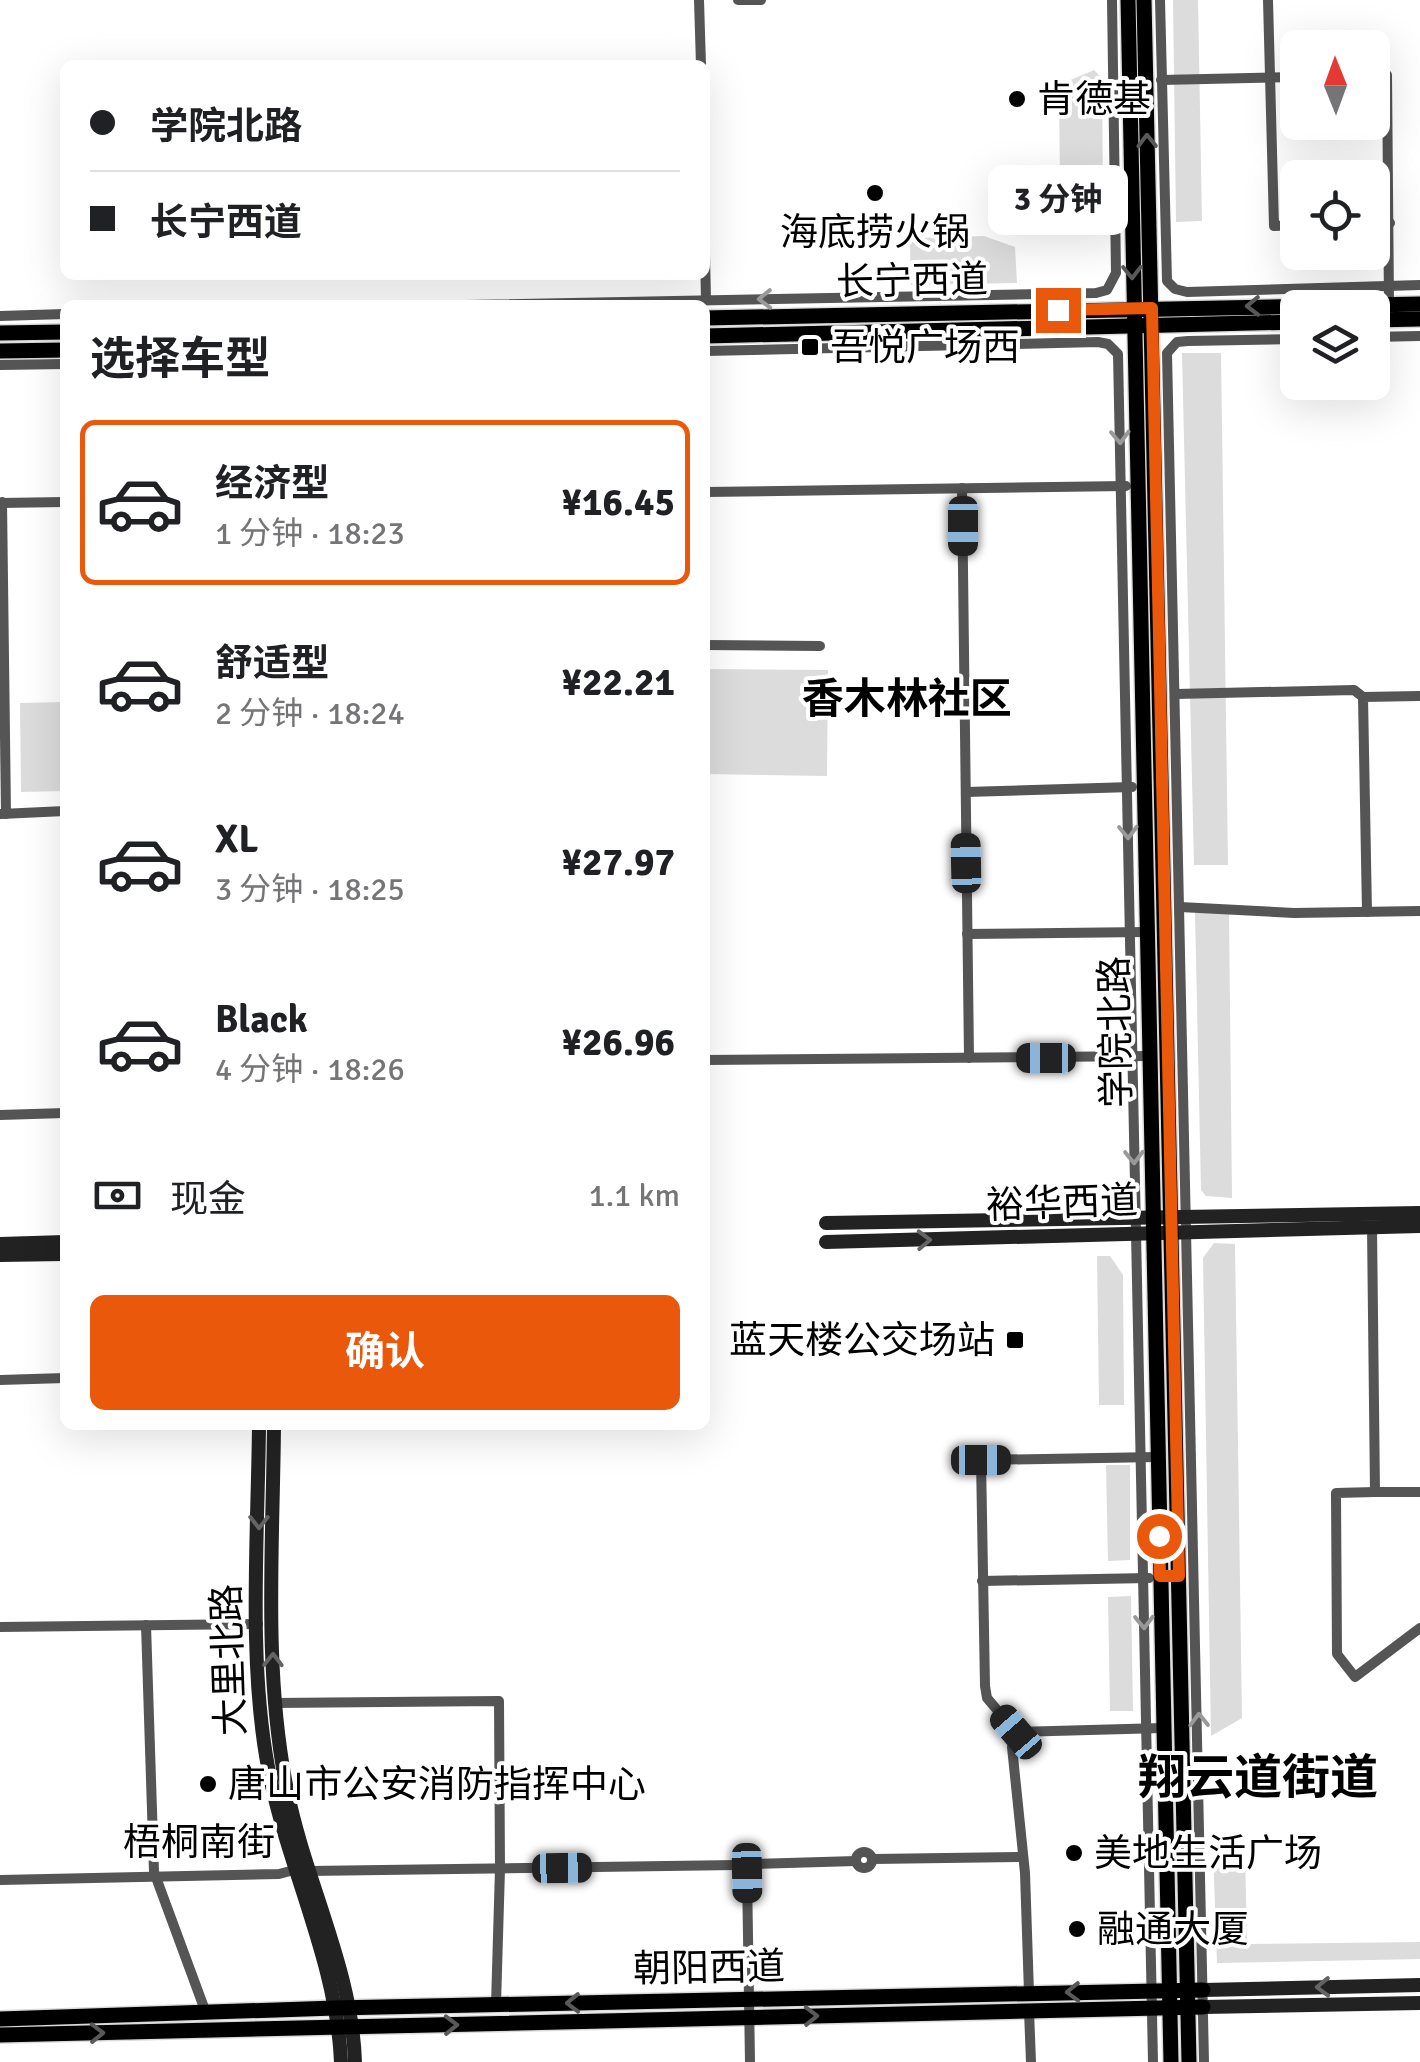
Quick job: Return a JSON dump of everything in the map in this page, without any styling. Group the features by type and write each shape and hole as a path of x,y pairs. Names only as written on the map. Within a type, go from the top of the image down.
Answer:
{"main road":[{"name":"学院北路","path":"1128,0 1133,317 1129,486 1138,932 1149,1056 1157,1457 1151,1577 1171,2062"},
{"name":"学院北路","path":"1144,0 1170,786 1180,1233 1179,1576 1196,1990 1189,2062"},
{"name":"长宁西道","path":"1390,304 1420,304"},
{"name":"长宁西道","path":"710,336 1280,310"},
{"name":"长宁西道","path":"1152,316 1280,321"},
{"name":"长宁西道","path":"710,318 1133,317"},
{"path":"1390,320 1420,319"},
{"path":"0,333 60,332"},
{"path":"0,351 60,350"},
{"path":"1136,787 1170,786"},
{"name":"裕华西道","path":"826,1223 1420,1212"},
{"name":"裕华西道","path":"826,1242 1420,1226"},
{"path":"0,1244 60,1242"},
{"path":"0,1255 60,1254"},
{"name":"大里北路","path":"259,1430 258,1680 263,1739 281,1830 301,1871"},
{"name":"大里北路","path":"274,1430 274,1703 301,1871 343,2008 355,2062"},
{"path":"1151,1577 1179,1576"},
{"name":"朝阳西道","path":"0,2018 1420,1985"},
{"name":"朝阳西道","path":"0,2035 1420,2003"},
{"name":"大里北路","path":"340,2062 347,2027"}],"street":[{"path":"699,0 701,60"},
{"path":"738,0 761,0"},
{"path":"706,280 706,300 1077,294 1107,290 1116,273 1112,0"},
{"path":"1160,0 1166,272 1175,289 1187,292 1420,285"},
{"path":"1268,0 1274,226 1280,226"},
{"path":"1162,80 1280,77"},
{"path":"1388,290 1389,270"},
{"path":"0,316 60,314"},
{"path":"1390,337 1420,336"},
{"path":"1179,1215 1180,907 1170,786 1176,694 1167,353 1177,342 1280,339"},
{"path":"710,351 1108,344 1118,354 1129,486 710,492"},
{"path":"0,365 60,364"},
{"path":"962,488 969,1058"},
{"path":"60,502 1,502 3,814 60,811"},
{"path":"710,644 820,646"},
{"path":"1176,694 1354,690 1363,696 1420,696"},
{"path":"1363,696 1367,912"},
{"path":"966,792 1136,787"},
{"path":"1180,907 1294,913 1420,911"},
{"path":"968,934 1138,932 1132,1056 1135,1234 1140,1458 1151,1577 982,1581"},
{"path":"710,1060 1149,1056"},
{"path":"0,1114 60,1113"},
{"path":"1372,1227 1375,1492"},
{"path":"1180,1233 1196,1574 1196,1990"},
{"path":"0,1383 60,1382"},
{"path":"1016,1732 988,1698 981,1460 1157,1457"},
{"path":"1420,1492 1336,1493 1338,1654 1355,1677 1420,1628"},
{"path":"1179,1576 1196,1574"},
{"path":"0,1627 258,1624"},
{"path":"146,1625 154,1874 206,2012"},
{"path":"274,1703 499,1700 496,2004"},
{"path":"1016,1732 1155,1728 1153,2062"},
{"path":"1016,1732 1012,1747 1026,1873 1029,1993"},
{"name":"梧桐南街","path":"0,1878 737,1865 745,1856 752,1860 751,1869"},
{"path":"750,2062 751,1869 856,1861 864,1868 870,1866 872,1859 1022,1856"},
{"path":"1196,2007 1204,2062"},
{"path":"1027,2012 1029,2062"}],"shaded area":[{"path":"1173,0 1198,0 1202,221 1176,222"},
{"path":"1094,70 1102,78 1103,206 1091,211 1080,207 1060,189 1059,85"},
{"path":"984,236 1015,247 1017,283 911,285 910,245 915,238"},
{"path":"1182,353 1221,353 1228,865 1194,865"},
{"path":"710,669 828,670 827,776 710,774"},
{"path":"60,702 60,791 21,792 20,703"},
{"path":"1229,911 1232,1198 1206,1196 1201,1190 1195,912"},
{"path":"1214,1243 1235,1244 1242,1718 1211,1736 1203,1258"},
{"path":"1097,1256 1110,1256 1123,1275 1124,1405 1099,1405"},
{"path":"1106,1465 1130,1465 1130,1560 1108,1561"},
{"path":"1131,1596 1133,1711 1110,1711 1108,1597"},
{"path":"1245,1849 1247,1944 1420,1942 1420,1959 1217,1963 1213,1850"}],"place":[{"name":"肯德基","path":"1017,99"},
{"name":"海底捞火锅","path":"875,193"},
{"name":"吾悦广场西","path":"810,347"},
{"name":"蓝天楼公交场站","path":"1015,1340"},
{"name":"唐山市公安消防指挥中心","path":"208,1784"},
{"name":"美地生活广场","path":"1074,1853"},
{"name":"融通大厦","path":"1077,1929"}],"district":[{"name":"香木林社区","path":"907,699"},
{"name":"翔云道街道","path":"1258,1778"}],"route":[{"path":"1058,310 1152,308 1179,1576 1160,1576 1159,1536"}]}
